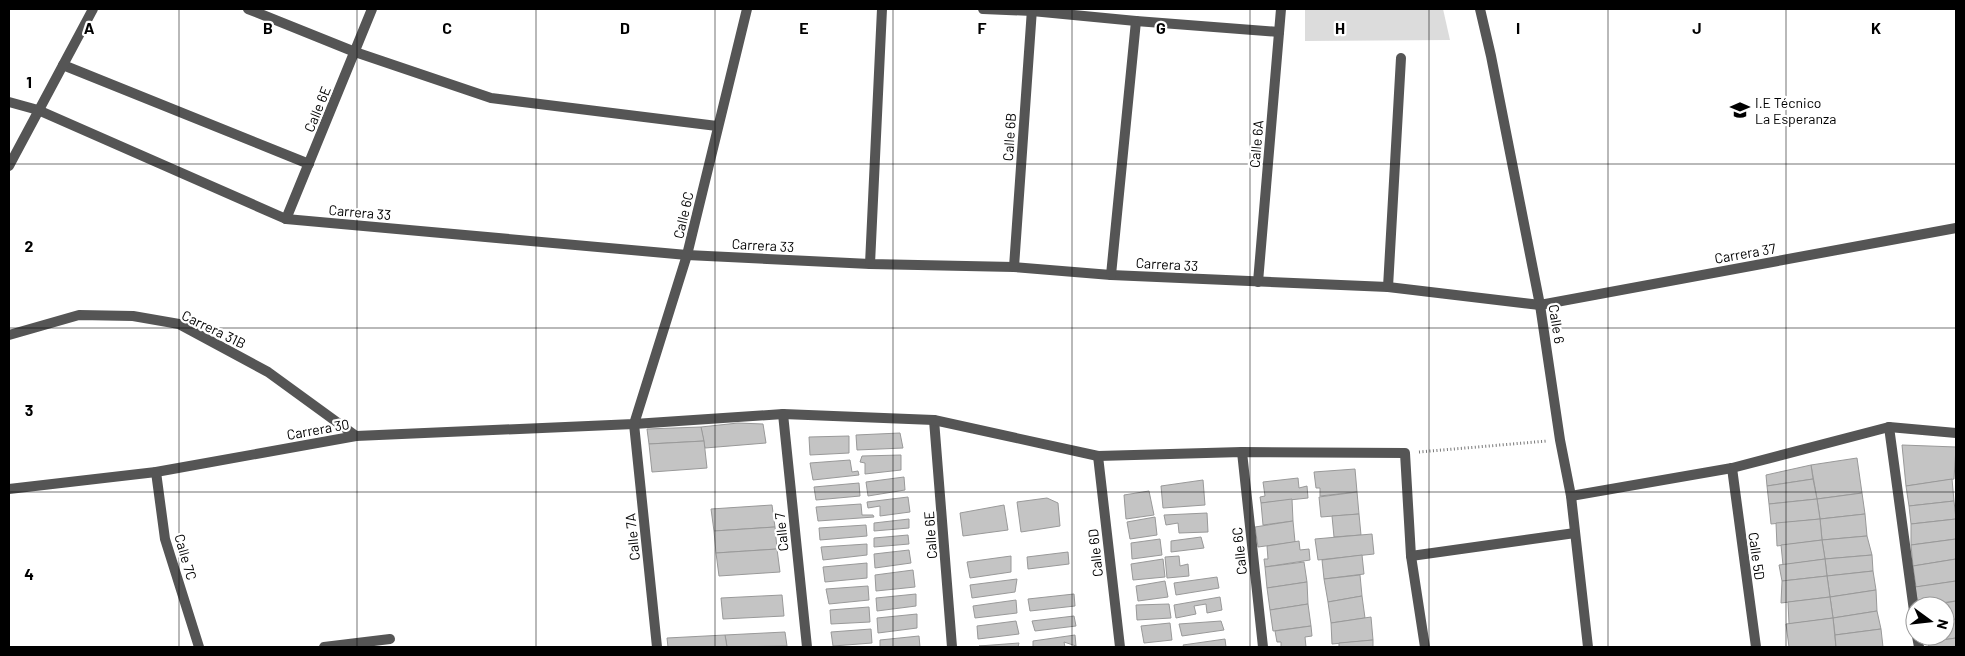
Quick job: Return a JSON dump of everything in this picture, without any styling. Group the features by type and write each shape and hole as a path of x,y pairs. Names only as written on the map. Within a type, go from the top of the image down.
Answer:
{"street":[{"path":"9,166 93,9"},
{"path":"248,9 355,52 491,98 717,126"},
{"name":"Calle 6E","path":"286,219 372,9"},
{"name":"Calle 6C","path":"634,424 687,255 747,9"},
{"path":"870,264 882,9"},
{"path":"983,9 1032,10 1136,21 1279,32"},
{"name":"Calle 6A","path":"1258,282 1280,9"},
{"name":"Calle 6","path":"1480,9 1540,305 1560,440 1571,496 1588,647"},
{"name":"Calle 6B","path":"1014,267 1032,10"},
{"path":"1111,275 1136,21"},
{"path":"1388,287 1401,58"},
{"path":"63,64 309,164"},
{"name":"Carrera 33","path":"9,102 38,110 286,219 687,255 870,264 1014,267 1111,275 1388,287 1540,305"},
{"name":"Carrera 37","path":"1540,305 1956,228"},
{"name":"Carrera 31B","path":"9,335 79,315 133,316 179,324 268,372 356,436"},
{"name":"Carrera 30","path":"9,489 156,472 356,436 634,424 783,414 934,420 1098,456 1242,452 1405,453"},
{"name":"Calle 7","path":"783,414 807,647"},
{"name":"Calle 6E","path":"934,420 952,647"},
{"name":"Calle 7A","path":"634,424 657,647"},
{"path":"1889,427 1912,596"},
{"path":"1571,496 1732,468 1889,427 1956,433"},
{"name":"Calle 6C","path":"1242,452 1263,647"},
{"path":"1405,453 1411,556 1425,647"},
{"name":"Calle 6D","path":"1098,456 1120,647"},
{"name":"Calle 5D","path":"1732,468 1756,647"},
{"name":"Calle 7C","path":"156,472 166,539 199,647"},
{"path":"1411,556 1575,533"},
{"path":"324,647 390,639"}],"path":[{"path":"1405,453 1560,440"}],"shaded area":[{"path":"1305,9 1443,9 1450,40 1305,41"}],"building":[{"path":"738,423 763,424 766,443 705,448 701,427"},
{"path":"701,427 704,441 649,444 647,429"},
{"path":"900,433 903,448 857,450 856,435"},
{"path":"849,436 849,453 810,455 809,437"},
{"path":"704,441 707,468 652,472 649,444"},
{"path":"1902,445 1956,447 1954,479 1906,486"},
{"path":"901,455 901,470 865,474 865,463 860,462 862,456"},
{"path":"1857,458 1862,493 1817,499 1811,465"},
{"path":"850,460 852,472 858,471 859,475 813,480 810,463"},
{"path":"1811,465 1813,479 1767,486 1766,475"},
{"path":"1355,469 1357,492 1320,496 1320,488 1316,488 1314,472"},
{"path":"904,477 905,490 868,496 866,482"},
{"path":"1298,478 1299,488 1307,486 1308,498 1261,503 1260,497 1265,496 1263,482"},
{"path":"1813,479 1817,499 1769,504 1767,486"},
{"path":"1952,479 1954,501 1909,506 1906,486"},
{"path":"1203,480 1205,505 1163,508 1161,486"},
{"path":"859,483 860,496 816,500 814,487"},
{"path":"1149,491 1154,515 1126,519 1124,495"},
{"path":"1357,492 1359,514 1321,517 1319,497"},
{"path":"1862,493 1865,514 1820,519 1817,499"},
{"path":"908,497 910,512 880,516 880,506 868,508 867,502"},
{"path":"1047,498 1058,503 1060,526 1021,532 1017,502"},
{"path":"1292,499 1293,521 1263,525 1261,503"},
{"path":"1817,499 1820,519 1771,524 1769,504"},
{"path":"1954,501 1956,519 1911,524 1909,506"},
{"path":"861,504 862,515 873,515 874,517 818,521 816,507"},
{"path":"772,505 775,527 714,531 711,509"},
{"path":"1004,505 1008,530 963,536 960,513"},
{"path":"1207,513 1208,532 1179,533 1178,523 1166,525 1164,515"},
{"path":"1359,514 1361,535 1334,537 1332,516"},
{"path":"1865,514 1867,536 1822,540 1820,519"},
{"path":"1155,517 1157,535 1130,539 1127,522"},
{"path":"909,519 909,528 874,531 874,523"},
{"path":"1820,519 1822,540 1777,546 1776,523"},
{"path":"1956,519 1956,539 1911,545 1911,524"},
{"path":"1293,521 1295,542 1258,547 1255,527"},
{"path":"866,525 867,536 820,540 819,528"},
{"path":"775,527 777,549 716,553 714,531"},
{"path":"1372,534 1374,554 1318,560 1315,539"},
{"path":"908,535 909,544 874,547 874,538"},
{"path":"1867,536 1872,555 1825,559 1822,540"},
{"path":"1201,537 1204,548 1171,552 1171,541"},
{"path":"1160,539 1162,555 1132,559 1131,543"},
{"path":"1956,539 1956,559 1913,566 1911,545"},
{"path":"1822,540 1825,559 1783,565 1781,545"},
{"path":"1299,541 1300,550 1309,549 1310,560 1265,567 1264,559 1268,559 1267,546"},
{"path":"867,544 867,555 823,560 821,547"},
{"path":"777,549 780,572 719,576 716,553"},
{"path":"909,550 911,563 875,568 874,554"},
{"path":"1068,552 1069,564 1028,569 1027,557"},
{"path":"1362,555 1364,574 1324,579 1322,560"},
{"path":"1872,555 1873,571 1827,576 1825,559"},
{"path":"1011,556 1011,572 970,578 967,562"},
{"path":"1179,556 1180,566 1188,564 1189,576 1167,578 1165,557"},
{"path":"1163,559 1165,577 1133,580 1131,564"},
{"path":"1825,559 1827,576 1782,581 1779,565"},
{"path":"1956,559 1956,581 1916,587 1913,566"},
{"path":"1304,562 1307,582 1267,588 1265,567"},
{"path":"867,563 867,578 825,582 823,567"},
{"path":"913,570 915,587 876,591 875,575"},
{"path":"1873,571 1876,590 1830,597 1827,576"},
{"path":"1360,575 1362,596 1328,602 1324,579"},
{"path":"1827,576 1830,597 1781,603 1782,581"},
{"path":"1217,577 1219,588 1176,595 1174,583"},
{"path":"1017,579 1015,592 972,598 970,585"},
{"path":"1165,581 1168,597 1138,601 1136,586"},
{"path":"1956,581 1956,601 1955,596 1916,596 1915,587"},
{"path":"1307,582 1308,604 1270,610 1267,588"},
{"path":"868,586 869,600 829,604 826,589"},
{"path":"1876,590 1877,611 1833,618 1830,597"},
{"path":"916,594 916,606 877,611 876,598"},
{"path":"1074,594 1075,606 1030,611 1028,599"},
{"path":"782,595 784,616 723,619 721,598"},
{"path":"1362,596 1365,618 1331,623 1328,602"},
{"path":"1220,597 1222,610 1207,613 1206,604 1194,606 1196,614 1176,618 1174,605"},
{"path":"1830,597 1833,618 1789,624 1788,602"},
{"path":"1016,600 1017,613 975,618 973,606"},
{"path":"1955,601 1956,601 1955,619"},
{"path":"1169,604 1171,618 1137,620 1136,605"},
{"path":"1308,604 1311,626 1273,631 1270,610"},
{"path":"869,607 870,622 831,624 830,610"},
{"path":"1877,611 1881,629 1835,635 1833,618"},
{"path":"917,614 917,628 878,633 877,618"},
{"path":"1074,616 1076,626 1035,631 1032,621"},
{"path":"1371,617 1373,640 1332,644 1331,623"},
{"path":"1833,618 1836,647 1789,647 1786,624"},
{"path":"1955,619 1956,619 1955,638"},
{"path":"1016,621 1019,634 978,639 977,626"},
{"path":"1221,621 1224,630 1182,636 1179,624"},
{"path":"1170,623 1172,640 1144,643 1141,626"},
{"path":"1311,626 1312,636 1305,637 1306,647 1281,647 1281,642 1277,642 1275,631"},
{"path":"871,629 872,643 833,646 831,632"},
{"path":"1881,629 1883,647 1836,647 1835,635"},
{"path":"785,632 787,646 727,647 725,635"},
{"path":"725,635 727,647 668,647 667,638"},
{"path":"1075,635 1076,646 1064,642 1065,647 1033,647 1033,641"},
{"path":"919,636 920,647 880,647 880,640"},
{"path":"1955,638 1956,647 1929,647 1955,646"},
{"path":"1225,639 1226,647 1184,647 1183,645"},
{"path":"1373,640 1373,647 1339,647 1339,643"},
{"path":"1019,643 1018,647 979,646"}],"place":[{"name":"I.E Técnico La Esperanza","path":"1740,110"}]}
